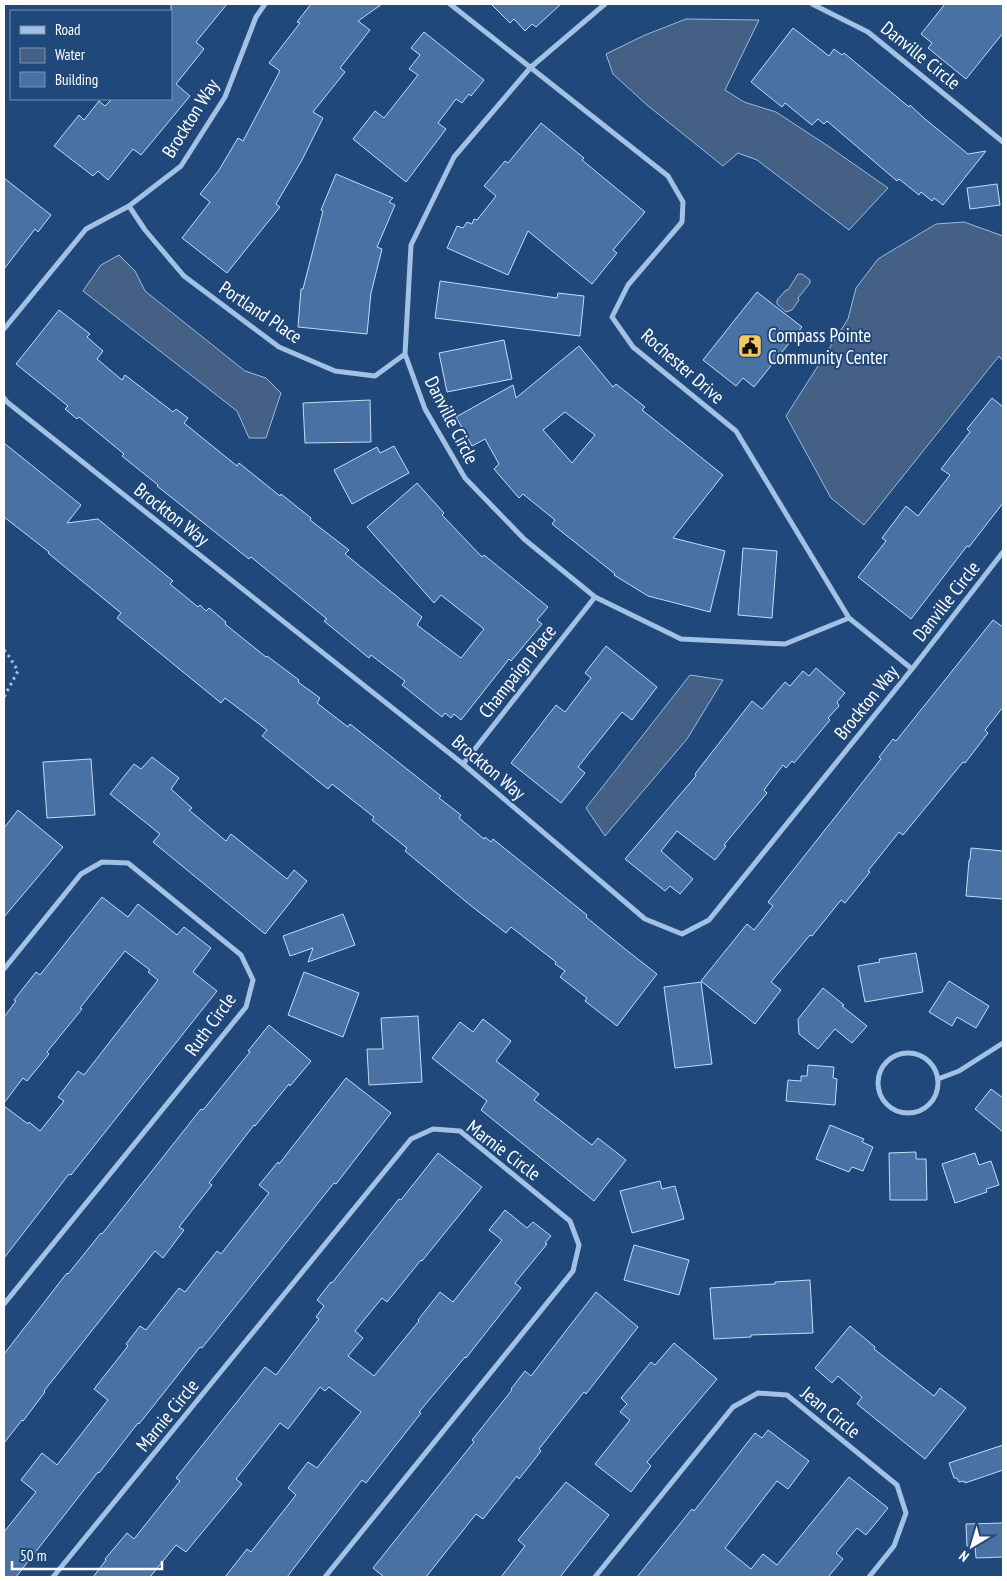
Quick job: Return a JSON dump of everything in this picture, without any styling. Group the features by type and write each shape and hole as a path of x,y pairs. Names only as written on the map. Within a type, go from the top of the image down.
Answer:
{"street":[{"name":"Brockton Way","path":"4,329 86,229 129,206 180,166 225,97 256,16 266,4"},
{"name":"Rochester Drive","path":"450,4 668,176 683,202 682,222 628,285 612,317 633,347 736,431 849,618 912,669"},
{"name":"Danville Circle","path":"605,4 531,67 454,157 411,246 405,354 425,409 465,478 524,539 595,597 681,639 785,644 849,618"},
{"name":"Danville Circle","path":"812,4 868,32 1003,142"},
{"name":"Portland Place","path":"129,206 145,230 184,276 279,347 335,371 375,376 405,354"},
{"name":"Brockton Way","path":"4,398 14,408 462,764 645,919 682,934 709,920 912,669"},
{"name":"Danville Circle","path":"912,669 1003,552"},
{"name":"Champaign Place","path":"462,764 595,597"},
{"name":"Ruth Circle","path":"4,969 81,874 102,862 128,863 241,955 253,980 246,1007 4,1304"},
{"path":"938,1080 959,1071 1003,1043"},
{"path":"904,1053 920,1055 927,1059 936,1072 938,1080 936,1095 931,1103 924,1109 906,1113 898,1111 886,1103 879,1091 878,1082 879,1074 884,1066 896,1055 904,1053"},
{"name":"Marnie Circle","path":"54,1577 411,1139 434,1129 460,1131 570,1221 578,1245 573,1272 326,1577"},
{"name":"Jean Circle","path":"595,1577 733,1407 758,1394 787,1395 897,1485 906,1513 894,1546 869,1577"}],"path":[{"path":"4,650 18,671 4,697"}],"water":[{"path":"686,19 759,20 725,90 744,102 776,112 888,188 849,230 757,160 738,153 723,166 647,105 613,74 606,54 645,35"},
{"path":"964,222 1003,236 1003,361 999,356 864,525 831,498 786,416 848,319 856,288 878,259 936,224"},
{"path":"119,255 135,271 145,291 245,371 266,378 281,393 266,438 249,438 237,411 83,291 101,265"},
{"path":"798,274 802,274 810,280 810,283 798,298 799,300 792,310 786,312 777,304 777,300 788,290"},
{"path":"690,675 723,680 687,739 605,836 586,808"}],"building":[{"path":"171,4 227,4 196,42 204,49 176,84 190,96 141,155 133,149 108,180 98,171 93,176 54,146 79,115 84,120 99,101 105,106 111,100 172,100"},
{"path":"311,4 382,4 358,21 370,30 340,68 345,72 313,112 323,118 302,160 276,204 280,207 227,273 182,238 210,202 200,194 219,170 238,138 243,141 280,71 269,63 300,23 297,22"},
{"path":"491,4 561,4 536,27 532,24 525,31 514,19 510,23"},
{"path":"945,4 1003,4 1003,33 966,79 928,48 932,43 921,34"},
{"path":"793,28 829,56 834,49 842,55 844,53 968,154 986,151 943,205 934,198 932,201 921,192 919,195 899,179 897,181 827,121 824,124 818,119 812,125 785,103 782,107 751,82"},
{"path":"424,32 484,80 471,96 469,94 462,103 456,99 438,123 446,129 406,182 353,139 375,111 384,118 418,75 409,69 420,55 411,48"},
{"path":"541,123 645,212 613,250 617,253 592,284 528,231 508,275 447,248 457,226 463,228 467,222 472,224 474,219 477,220 496,196 484,186 505,161 508,163"},
{"path":"336,174 393,198 389,202 395,205 377,247 382,249 371,293 367,334 298,327 301,289 303,289 323,211 321,210"},
{"path":"4,178 51,215 38,232 35,229 4,269"},
{"path":"997,184 1000,205 970,209 967,188"},
{"path":"440,281 557,298 558,293 584,296 580,336 435,318"},
{"path":"757,292 802,327 754,387 743,378 736,386 703,360"},
{"path":"59,310 90,334 87,337 103,351 97,359 122,380 125,375 173,412 176,409 188,418 184,423 237,466 239,463 311,518 310,520 349,550 345,554 422,617 417,625 461,658 484,629 441,595 434,603 367,527 417,483 444,513 442,515 482,557 484,555 548,607 537,620 542,624 511,661 509,659 461,720 454,714 451,718 445,713 442,717 402,685 405,681 371,655 369,658 324,621 327,619 251,557 249,559 157,486 122,456 124,454 79,417 77,419 65,409 68,406 16,364"},
{"path":"504,340 512,379 447,392 439,353"},
{"path":"579,346 613,387 616,384 645,407 642,410 723,475 673,538 725,551 710,612 648,596 614,575 552,524 555,520 523,494 519,498 494,469 499,464 485,439 472,446 456,417 513,385 516,398","holes":["565,412 595,435 572,463 543,430"]},
{"path":"992,398 1003,407 1003,503 911,619 858,577 886,541 882,538 906,506 918,516 950,475 941,469 970,432 967,429"},
{"path":"370,400 371,442 305,443 303,403"},
{"path":"4,443 81,505 67,523 98,519 173,581 170,584 198,607 200,605 206,611 209,608 226,622 225,624 320,698 317,703 348,727 350,724 441,796 439,798 461,815 459,818 484,839 485,837 491,842 493,839 657,974 617,1026 585,1001 587,998 560,977 565,971 555,964 556,962 511,927 506,933 470,905 405,851 407,848 372,820 374,817 332,784 328,789 262,736 267,730 225,698 221,703 117,618 121,613 4,517"},
{"path":"394,446 409,473 352,504 334,470 377,447 380,453"},
{"path":"743,548 777,551 772,618 738,615"},
{"path":"993,620 1003,627 1003,707 985,730 988,733 965,763 963,762 903,835 899,832 845,903 841,900 771,982 781,990 755,1024 701,981 747,924 754,930 773,906 768,902 881,759 879,757 893,739 896,741"},
{"path":"606,646 657,687 632,720 622,712 578,767 585,773 561,803 511,763 556,705 565,712 591,678 585,673"},
{"path":"816,668 845,693 837,702 839,706 828,718 830,720 794,763 792,761 786,768 783,765 764,790 767,793 724,845 726,846 715,860 677,831 661,851 693,879 680,894 670,886 665,891 625,859 696,776 695,774 752,701 762,709 785,682 790,686 803,671 809,676"},
{"path":"152,757 179,778 171,789 192,808 189,810 226,841 231,834 287,879 294,870 307,881 265,934 153,842 160,834 110,794 134,764 141,769"},
{"path":"91,759 95,815 47,818 43,762"},
{"path":"18,810 63,847 4,917 4,828"},
{"path":"971,848 1003,851 1003,899 966,896"},
{"path":"102,897 128,917 138,904 177,935 184,927 211,948 193,972 217,991 71,1175 69,1174 4,1258 4,1106 40,1131 64,1101 58,1097 78,1071 84,1075 158,980 148,972 150,970 125,951 47,1052 49,1054 27,1081 23,1078 4,1103 4,1017 16,1001 14,1000 36,972 40,975"},
{"path":"343,914 355,945 308,962 313,948 290,956 283,936"},
{"path":"916,953 923,992 865,1002 858,966 880,962 879,959"},
{"path":"304,972 359,993 343,1037 288,1015"},
{"path":"949,981 989,1006 976,1028 957,1017 952,1026 929,1012"},
{"path":"701,982 712,1064 675,1068 664,987"},
{"path":"823,988 867,1026 852,1043 835,1029 818,1049 799,1034 798,1019"},
{"path":"418,1016 422,1082 369,1085 367,1049 383,1049 381,1018"},
{"path":"483,1019 511,1041 496,1061 539,1094 534,1100 592,1145 598,1138 626,1160 594,1201 481,1110 487,1101 432,1058 460,1022 473,1032"},
{"path":"269,1025 311,1061 254,1125 209,1183 212,1185 179,1227 184,1230 163,1258 155,1251 4,1443 4,1354 67,1273 102,1234 201,1109 203,1110 250,1052 248,1051"},
{"path":"808,1065 834,1067 833,1078 837,1079 835,1105 786,1101 788,1080 801,1081 801,1076 807,1076"},
{"path":"346,1078 391,1113 336,1184 334,1183 202,1348 200,1347 98,1472 16,1577 4,1577 4,1532 36,1492 21,1480 42,1453 57,1465 108,1400 94,1389 128,1346 126,1344 140,1326 146,1330 179,1288 185,1292 217,1251 221,1254 269,1193 259,1185 278,1162 279,1164"},
{"path":"991,1089 1003,1098 1003,1132 975,1109"},
{"path":"830,1125 864,1139 862,1142 873,1147 863,1171 852,1167 849,1172 816,1159"},
{"path":"916,1152 916,1159 926,1159 927,1200 890,1200 889,1153"},
{"path":"438,1153 482,1187 387,1302 382,1298 355,1331 363,1338 348,1356 374,1376 440,1292 453,1302 502,1240 489,1230 505,1210 527,1228 533,1222 551,1236 545,1243 547,1244 515,1283 521,1288 466,1358 419,1412 421,1413 366,1483 362,1480 287,1577 225,1577 247,1549 251,1552 296,1495 288,1488 308,1462 317,1468 361,1412 329,1387 325,1391 320,1387 288,1429 280,1423 236,1479 242,1484 186,1552 176,1545 150,1577 93,1577 105,1559 127,1533 134,1539 180,1481 176,1478 265,1367 276,1375 319,1319 316,1317 324,1306 317,1300"},
{"path":"975,1153 979,1165 991,1161 999,1185 986,1189 987,1192 955,1203 942,1164"},
{"path":"660,1181 662,1189 675,1186 684,1219 632,1233 620,1191"},
{"path":"634,1245 689,1260 679,1295 624,1280"},
{"path":"810,1280 813,1333 751,1335 751,1337 714,1339 710,1288"},
{"path":"596,1292 638,1327 586,1394 584,1392 539,1449 541,1451 519,1479 517,1476 483,1519 476,1514 426,1577 384,1577 373,1568 474,1442 472,1440 525,1371 531,1376"},
{"path":"850,1326 875,1347 874,1349 934,1396 940,1388 966,1408 925,1459 857,1404 862,1397 838,1376 832,1383 815,1368"},
{"path":"674,1343 717,1379 647,1462 651,1466 631,1492 595,1464 630,1420 620,1412 627,1404 621,1398 651,1362 655,1365"},
{"path":"768,1430 809,1461 788,1489 777,1481 725,1548 751,1569 763,1554 777,1565 849,1477 888,1508 866,1535 857,1528 836,1553 843,1559 828,1577 637,1577 692,1509 694,1511 755,1433 762,1438"},
{"path":"1003,1445 1003,1470 965,1483 964,1481 959,1482 957,1478 954,1478 949,1463"},
{"path":"566,1482 609,1515 560,1577 501,1577 525,1546 518,1540"},
{"path":"1003,1523 1003,1557 976,1558 975,1545 967,1546 966,1524"}],"place":[{"name":"Compass Pointe Community Center","path":"750,346"}]}
